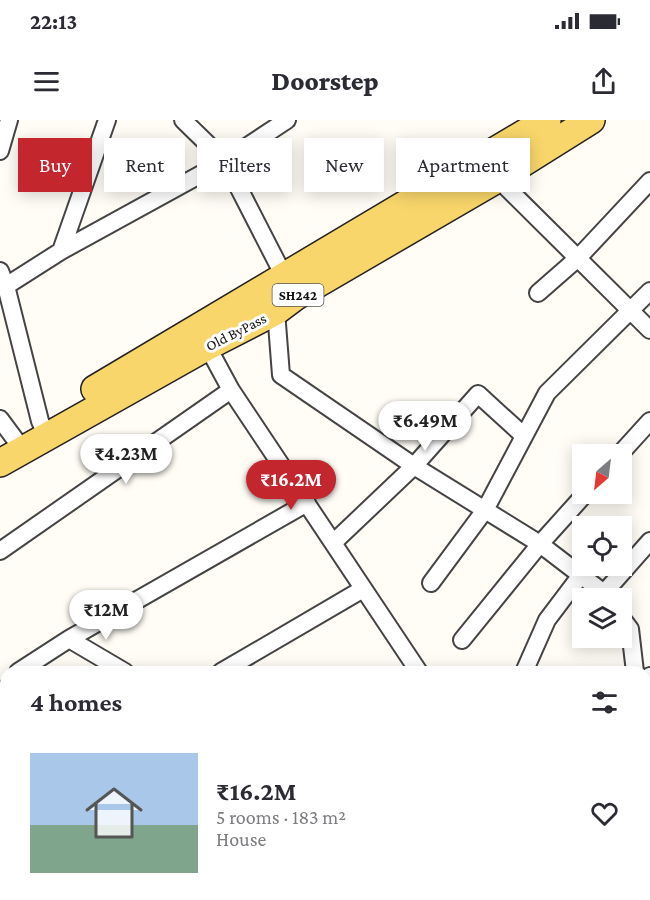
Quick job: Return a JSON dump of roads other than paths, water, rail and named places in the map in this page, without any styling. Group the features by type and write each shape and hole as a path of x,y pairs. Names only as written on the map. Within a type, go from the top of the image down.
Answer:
{"main road":[{"name":"Old ByPass","path":"526,138 547,120"},
{"name":"Old ByPass","path":"530,150 591,120"},
{"name":"Old ByPass","path":"7,442 43,429 451,192"}],"street":[{"path":"0,151 9,120"},
{"path":"61,251 108,120"},
{"path":"183,120 201,138"},
{"path":"260,138 287,120"},
{"path":"43,429 3,278 61,251 197,176"},
{"path":"538,293 578,258 650,181"},
{"path":"238,192 281,292 281,375 414,466 540,544 572,568"},
{"path":"510,192 650,330"},
{"path":"430,583 485,510 547,393 650,291"},
{"path":"202,337 231,390 414,666"},
{"path":"0,551 231,390"},
{"path":"333,543 414,466 478,394 524,436"},
{"path":"629,444 650,421"},
{"path":"27,666 69,639 307,503"},
{"path":"462,640 540,544 576,504"},
{"path":"612,588 650,541"},
{"path":"527,666 547,620 580,576"},
{"path":"582,576 596,588"},
{"path":"231,666 363,589"},
{"path":"69,639 115,666"},
{"path":"632,646 634,666"}]}
